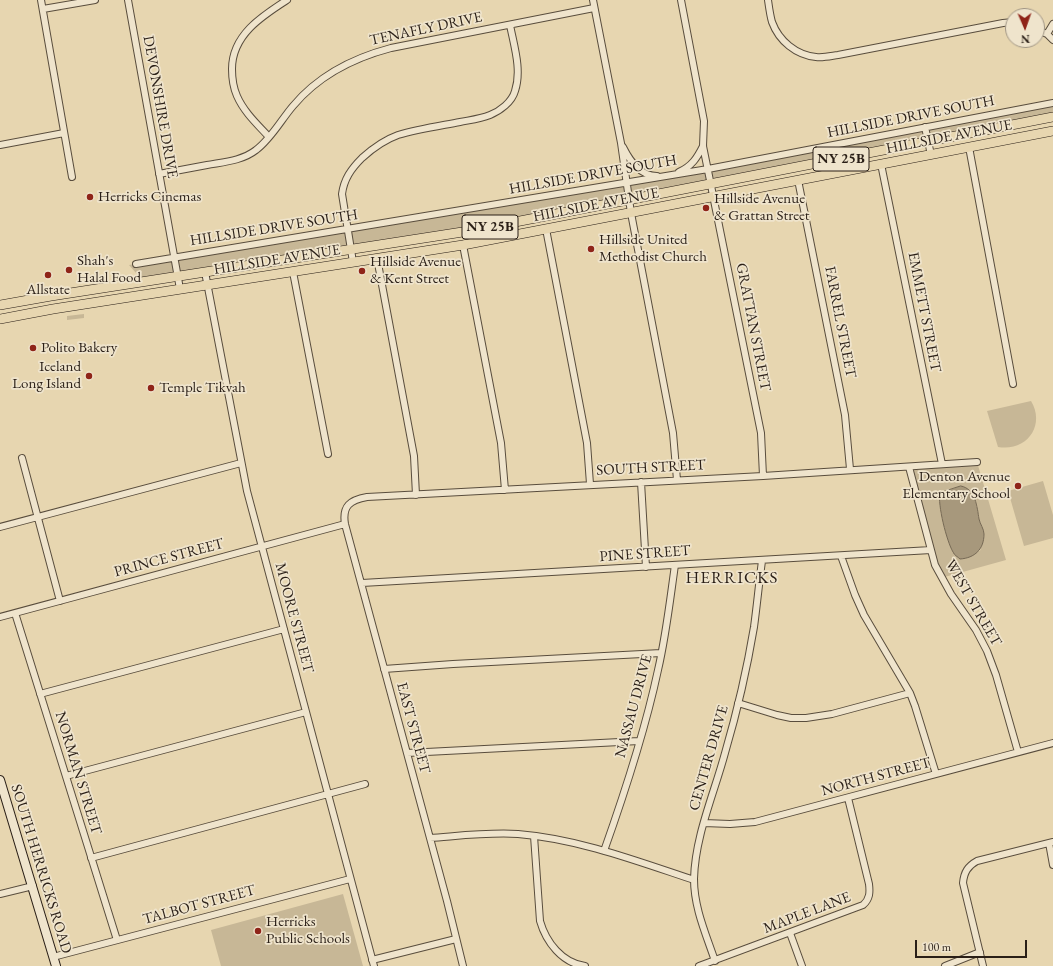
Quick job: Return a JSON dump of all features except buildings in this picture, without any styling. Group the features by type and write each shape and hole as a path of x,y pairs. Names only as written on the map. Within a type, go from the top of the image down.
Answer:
{"main road":[{"name":"HILLSIDE AVENUE","path":"0,305 469,231 1053,118"},
{"name":"HILLSIDE AVENUE","path":"0,319 53,309 463,245 969,147 1053,133"},
{"name":"SOUTH HERRICKS ROAD","path":"0,780 56,966"}],"street":[{"path":"41,0 72,177"},
{"path":"43,9 95,0"},
{"name":"DEVONSHIRE DRIVE","path":"128,0 180,289"},
{"path":"269,137 247,112 236,95 232,79 232,62 240,39 252,26 270,11 288,0"},
{"path":"593,0 621,143 631,213 673,433 677,480"},
{"path":"621,143 629,160 639,170 652,176 669,176 685,169 695,162 703,146 704,121 681,0"},
{"path":"768,0 772,21 782,39 798,52 818,57 838,55 1005,23"},
{"name":"TENAFLY DRIVE","path":"159,174 240,158 255,151 269,137 293,106 309,90 329,74 358,59 391,48 594,8"},
{"path":"1053,24 1047,34 1053,40"},
{"path":"353,262 342,194 343,184 348,174 372,149 397,136 488,116 499,111 509,102 515,92 518,75 510,25"},
{"name":"HILLSIDE DRIVE SOUTH","path":"136,264 669,176 1053,103"},
{"path":"925,127 931,155"},
{"path":"0,144 64,133"},
{"name":"GRATTAN STREET","path":"703,146 760,433 763,476"},
{"path":"969,147 1013,384"},
{"name":"EMMETT STREET","path":"881,164 942,464"},
{"name":"FARREL STREET","path":"798,180 845,415 850,469"},
{"path":"546,229 587,443 590,484"},
{"path":"463,245 501,443 505,490"},
{"path":"377,258 414,456 416,495"},
{"name":"MOORE STREET","path":"205,272 241,463 373,963"},
{"path":"292,272 328,454"},
{"path":"22,458 60,601"},
{"name":"SOUTH STREET","path":"345,524 344,513 348,505 356,499 367,497 763,476 850,469 909,467 977,462"},
{"path":"0,527 241,463"},
{"name":"WEST STREET","path":"909,467 935,565 941,578 976,630 987,651 996,675 1018,752"},
{"path":"641,482 646,567"},
{"name":"PRINCE STREET","path":"0,617 345,524"},
{"name":"EAST STREET","path":"345,524 362,583 463,966"},
{"name":"PINE STREET","path":"362,583 931,550"},
{"path":"840,556 864,616 910,693 936,774"},
{"name":"CENTER DRIVE","path":"715,961 697,910 694,880 696,856 738,703 754,626 762,561"},
{"name":"NASSAU DRIVE","path":"604,851 639,741 657,676 667,625 675,565"},
{"name":"NORMAN STREET","path":"15,613 117,940"},
{"path":"40,694 284,629"},
{"path":"384,669 661,653"},
{"path":"738,703 777,715 791,718 806,718 832,714 910,693"},
{"path":"66,776 306,712"},
{"path":"407,753 639,741"},
{"name":"NORTH STREET","path":"704,823 730,824 755,822 1053,743"},
{"path":"92,858 365,784"},
{"name":"MAPLE LANE","path":"699,966 863,905 870,892 869,884 848,798"},
{"path":"430,838 517,834 573,842 694,880"},
{"path":"534,836 540,921 543,931 550,944 561,954 575,963 585,966"},
{"path":"983,966 963,883 967,869 977,861 1051,842 1053,865"},
{"name":"TALBOT STREET","path":"53,957 350,879"},
{"path":"0,894 33,886"},
{"path":"790,933 802,966"},
{"path":"373,963 456,938"},
{"path":"945,966 980,952"}],"shaded area":[{"path":"1053,103 1053,117 469,231 144,282 129,265 708,169"},
{"path":"84,314 84,318 67,320 67,316"},
{"path":"1031,401 1035,410 1036,419 1035,428 1031,435 1025,441 1017,445 998,447 987,411"},
{"path":"977,462 1006,560 941,578 909,467","holes":["954,488 969,490 977,504 979,521 984,533 980,551 953,553 941,516 939,501 940,493"]},
{"path":"1043,481 1053,515 1053,538 1024,546 1008,491"},
{"path":"961,486 970,491 975,499 984,539 978,552 970,557 960,559 955,555 948,540 941,514 939,498 940,493"},
{"path":"343,894 363,966 221,966 211,930"}],"place":[{"name":"Herricks Cinemas","path":"90,197"},
{"name":"Hillside Avenue & Grattan Street","path":"706,208"},
{"name":"Hillside United Methodist Church","path":"591,249"},
{"name":"Shah's Halal Food","path":"69,270"},
{"name":"Hillside Avenue & Kent Street","path":"362,271"},
{"name":"Allstate","path":"48,275"},
{"name":"Polito Bakery","path":"33,348"},
{"name":"Iceland Long Island","path":"89,376"},
{"name":"Temple Tikvah","path":"151,388"},
{"name":"Denton Avenue Elementary School","path":"1018,486"},
{"name":"Herricks Public Schools","path":"258,931"}],"district":[{"name":"HERRICKS","path":"732,578"}]}
